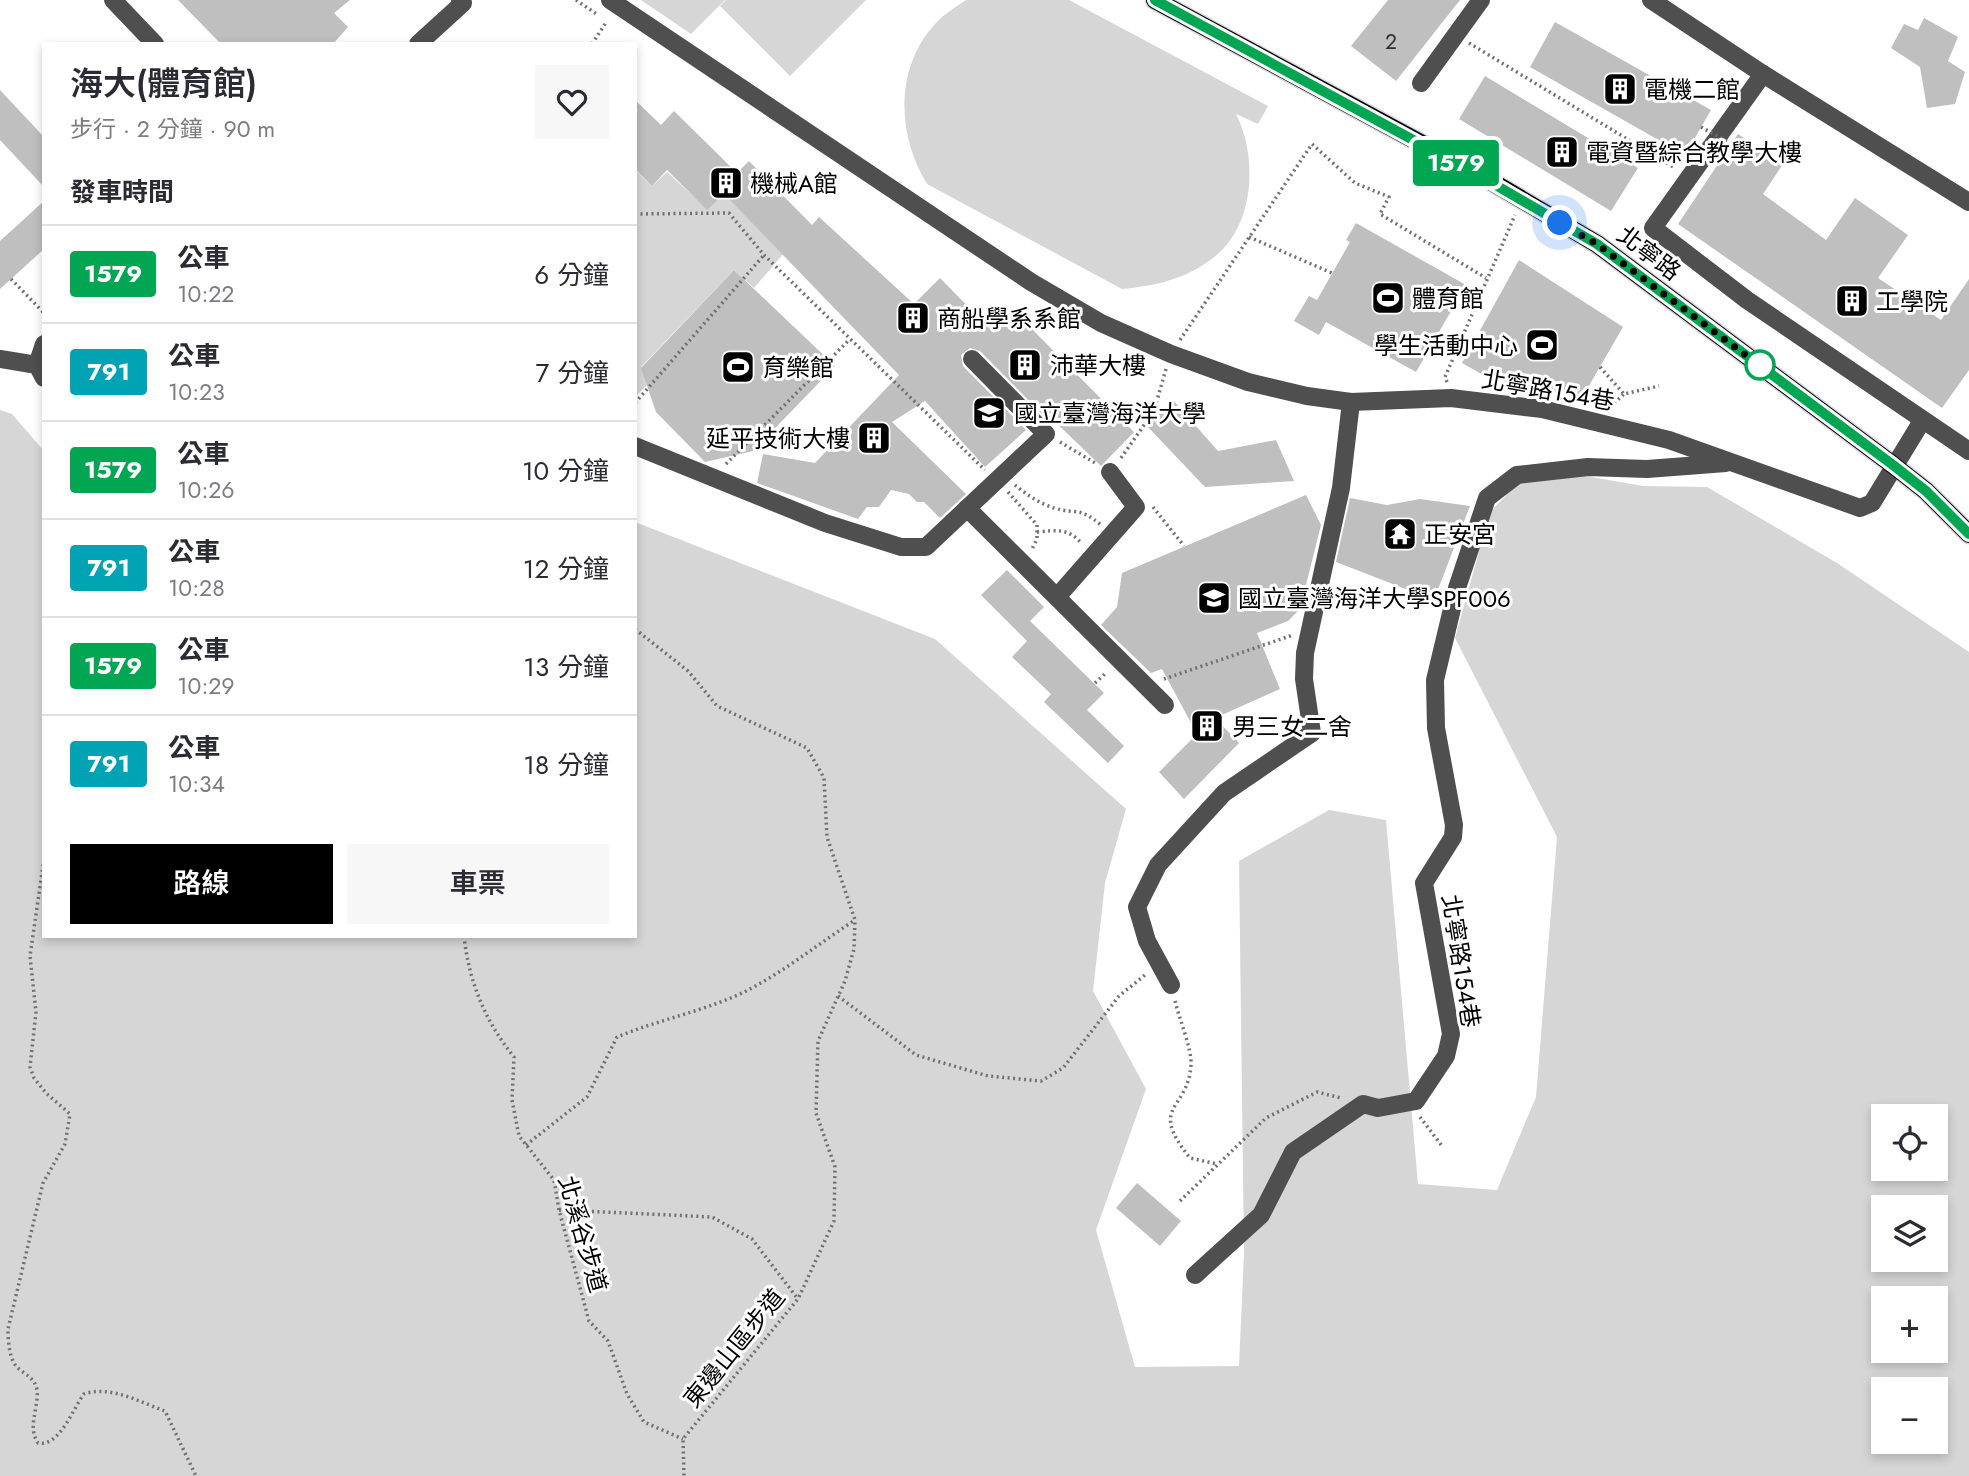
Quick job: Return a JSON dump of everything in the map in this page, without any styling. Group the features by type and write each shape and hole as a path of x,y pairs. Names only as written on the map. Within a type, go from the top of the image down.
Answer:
{"main road":[{"name":"北寧路","path":"1155,0 1487,180 1597,244 1893,465 1926,491 1969,534"}],"street":[{"path":"113,0 153,42"},
{"name":"北寧路154巷","path":"610,0 1031,282 1101,323 1171,354 1248,382 1351,402 1451,398 1542,409 1669,440 1860,508 1872,503 1922,421"},
{"path":"1422,83 1481,0"},
{"path":"1651,0 1763,74 1969,202"},
{"path":"420,42 464,1"},
{"path":"1763,74 1653,228 1747,300 1969,451"},
{"path":"0,359 41,371"},
{"path":"637,447 825,523 901,547 926,547 1046,434 972,359"},
{"path":"1171,985 1147,941 1137,907 1158,865 1224,793 1312,733 1304,679 1305,653 1341,488 1351,402"},
{"name":"北寧路154巷","path":"1416,1101 1446,1056 1451,1034 1424,883 1453,837 1454,825 1436,728 1435,680 1457,588 1487,498 1517,475 1588,467 1647,470 1733,463"},
{"path":"1057,597 1136,507 1110,472"},
{"path":"967,508 1165,705"},
{"path":"1195,1275 1261,1215 1293,1152 1363,1104 1378,1108 1416,1101"}],"path":[{"path":"576,0 608,22 593,42"},
{"path":"1455,35 1690,177"},
{"path":"1702,127 1732,144"},
{"path":"1046,434 1110,472 1154,411 1171,354 1312,144 1354,183 1389,197 1380,214 1486,278"},
{"path":"637,214 729,213 764,255 850,339 1000,477 1029,513 1037,532 1028,560 1022,564"},
{"path":"1446,377 1507,228"},
{"path":"1250,237 1332,273"},
{"path":"637,401 764,255"},
{"path":"11,279 42,311"},
{"path":"711,479 850,339"},
{"path":"1600,367 1624,394 1659,386"},
{"path":"1000,477 1055,509 1086,512 1113,535"},
{"path":"1136,507 1143,502 1153,507 1184,547"},
{"path":"1037,532 1060,529 1075,535 1094,558"},
{"path":"1143,686 1311,629"},
{"path":"526,1145 587,1097 617,1037 653,1022 702,1010 744,992 855,920 827,837 824,778 807,748 717,706 688,671 637,631"},
{"path":"42,873 30,956 36,1012 30,1067 34,1078 46,1093 70,1114 70,1121 65,1144 43,1183 8,1329 14,1364 34,1381 37,1391 33,1427 38,1443 51,1440 66,1425 84,1394 109,1392 165,1411 195,1476"},
{"name":"東邊山區步道","path":"684,1476 683,1439 798,1299 834,1221 835,1167 816,1113 818,1041 838,996 854,949 855,920"},
{"name":"北溪谷步道","path":"464,938 468,972 493,1032 514,1057 512,1100 519,1136 554,1180 559,1210 589,1321 608,1341 627,1394 644,1422 683,1439"},
{"path":"838,996 916,1055 988,1076 1041,1081 1063,1068 1119,996 1159,963"},
{"path":"1171,985 1191,1064 1169,1119 1174,1139 1190,1158 1217,1164"},
{"path":"1180,1201 1266,1118 1298,1099 1317,1092 1363,1104"},
{"path":"1416,1101 1424,1125 1442,1146"},
{"path":"559,1210 712,1217 752,1239 798,1299"}],"shaded area":[{"path":"641,0 725,0 691,34"},
{"path":"726,0 866,0 790,76 720,6"},
{"path":"966,0 1069,0 1268,106 1258,124 1236,114 1248,150 1248,190 1245,210 1227,244 1203,265 1181,276 1146,286 1122,289 927,184 910,145 904,102 907,81 922,41 939,20"},
{"path":"637,172 652,186 667,172 706,208 724,194 784,253 754,288 734,270 641,367 647,385 637,395"},
{"path":"0,410 12,414 42,449 42,938 637,938 637,523 935,639 1126,809 1105,883 1093,991 1146,1089 1096,1230 1135,1367 1239,1366 1244,1254 1239,861 1329,810 1386,820 1418,1184 1497,1190 1536,1097 1557,837 1455,638 1490,512 1521,480 1562,472 1643,486 1707,487 1837,563 1969,652 1969,1476 0,1476"}],"building":[{"path":"178,0 350,0 334,13 348,27 335,42 219,42"},
{"path":"1388,0 1460,0 1396,81 1351,46"},
{"path":"1924,18 1958,37 1948,61 1965,72 1955,104 1927,108 1920,67 1891,48 1904,24 1918,30"},
{"name":"電機二館","path":"1555,22 1711,110 1685,155 1530,67"},
{"name":"電資暨綜合教學大樓","path":"1485,76 1638,168 1611,211 1459,119"},
{"path":"0,90 42,135 42,185 0,140"},
{"path":"637,102 661,125 674,111 737,173 749,161 812,225 819,217 914,304 940,278 994,333 1015,312 1134,432 1101,466 1045,412 1042,414 980,351 970,348 961,355 963,366 1026,430 985,467 925,401 892,422 966,494 940,518 924,502 917,502 909,494 891,490 879,507 867,507 858,519 757,483 763,454 815,463 899,375 724,194 707,210 667,170 652,186 637,171"},
{"name":"工學院","path":"1738,134 1783,164 1763,194 1826,240 1855,198 1908,235 1878,278 1941,320 1969,279 1969,370 1942,408 1678,224"},
{"path":"42,203 42,251 0,289 0,241"},
{"name":"體育館","path":"1356,223 1466,285 1416,372 1326,322 1319,335 1294,321 1309,296 1317,300 1350,242 1346,240"},
{"name":"學生活動中心","path":"1519,260 1623,327 1583,396 1499,384 1462,363"},
{"name":"育樂館","path":"734,270 835,366 753,451 705,462 656,412 641,368"},
{"path":"1172,399 1218,451 1276,440 1294,481 1205,487 1148,427"},
{"path":"1306,495 1321,525 1300,609 1288,621 1257,633 1280,689 1215,718 1239,743 1184,799 1159,772 1197,734 1162,669 1151,673 1101,625 1117,607 1122,573"},
{"name":"正安宮","path":"1350,498 1387,505 1420,499 1470,506 1434,600 1336,562"},
{"path":"1007,570 1044,607 1030,621 1104,693 1087,710 1124,746 1108,763 1044,702 1051,694 1012,657 1027,641 981,595"},
{"path":"1137,1183 1181,1221 1160,1246 1116,1208"}],"bus line":[{"name":"1579","path":"1155,0 1487,180 1597,244 1893,465 1926,491 1969,534"}],"place":[{"name":"電機二館","path":"1620,89"},
{"name":"電資暨綜合教學大樓","path":"1562,152"},
{"name":"機械A館","path":"726,183"},
{"name":"體育館","path":"1388,298"},
{"name":"工學院","path":"1852,301"},
{"name":"商船學系系館","path":"913,318"},
{"name":"學生活動中心","path":"1542,345"},
{"name":"沛華大樓","path":"1025,365"},
{"name":"育樂館","path":"738,367"},
{"name":"國立臺灣海洋大學","path":"989,413"},
{"name":"延平技術大樓","path":"874,438"},
{"name":"正安宮","path":"1400,534"},
{"name":"國立臺灣海洋大學SPF006","path":"1214,598"},
{"name":"男三女二舍","path":"1207,726"}],"route":[{"path":"1560,223 1597,244 1763,368 1760,365"}]}
